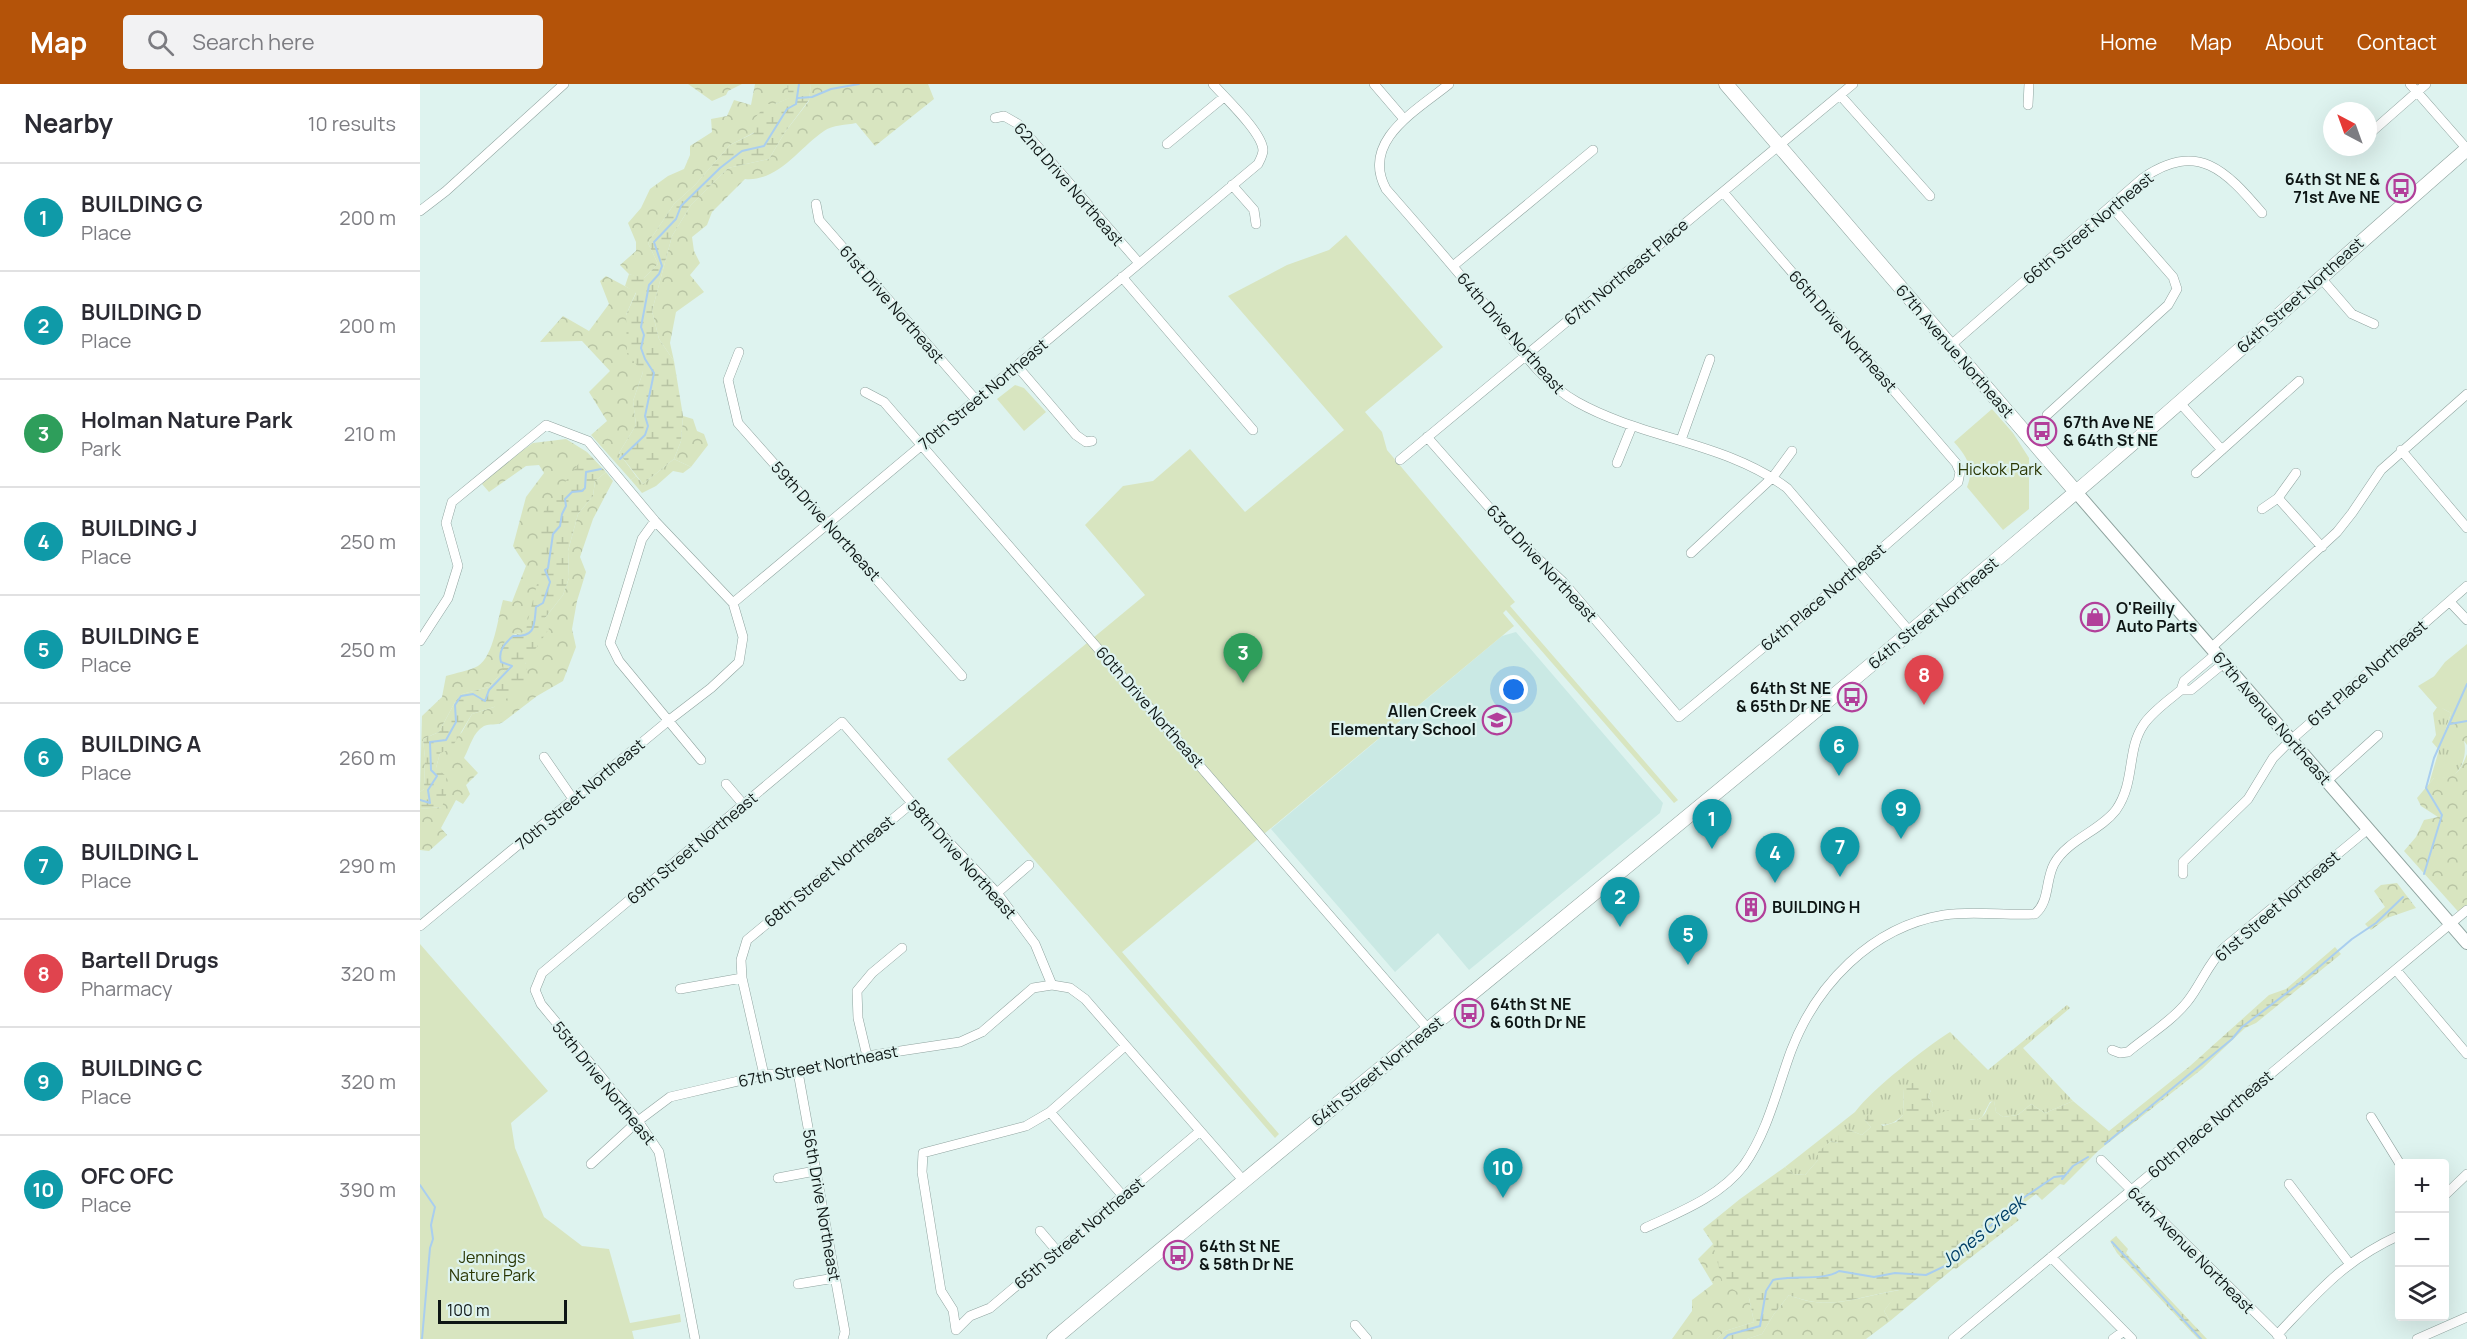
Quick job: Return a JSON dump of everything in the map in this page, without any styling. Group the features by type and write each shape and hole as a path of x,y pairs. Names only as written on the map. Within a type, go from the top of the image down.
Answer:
{"main road":[{"name":"67th Avenue Northeast","path":"1726,84 2076,492"},
{"name":"64th Street Northeast","path":"1054,1339 1243,1180 1429,1030 1910,632 2180,403 2467,149"}],"street":[{"path":"420,211 446,191 564,84"},
{"path":"1167,144 1224,97 1213,84"},
{"path":"1374,84 1404,119 1449,84"},
{"name":"67th Northeast Place","path":"1400,460 1853,84"},
{"path":"2028,105 2029,84"},
{"path":"2410,84 2467,149"},
{"path":"2377,127 2426,84"},
{"path":"1840,95 1930,196"},
{"name":"70th Street Northeast","path":"420,926 740,662 743,637 734,603 1258,164 1263,152 1255,132 1224,97"},
{"name":"62nd Drive Northeast","path":"995,118 1004,116 1018,124 1138,263"},
{"name":"64th Drive Northeast","path":"1404,119 1382,149 1378,164 1379,177 1386,189 1527,355 1565,395 1578,403 1632,426 1681,440 1749,465 1773,477 1787,488 1910,632"},
{"path":"1453,266 1593,150"},
{"name":"66th Street Northeast","path":"1951,345 2112,206 2156,170 2167,164 2189,162 2210,165 2226,173 2262,213"},
{"path":"1233,185 1254,210 1256,224"},
{"name":"66th Drive Northeast","path":"1724,192 1956,464 1960,472"},
{"name":"61st Drive Northeast","path":"816,204 819,220 976,400"},
{"path":"2047,415 2168,305 2177,289 2173,277 2112,206"},
{"path":"1122,277 1253,430"},
{"path":"2320,277 2352,314 2374,324"},
{"name":"59th Drive Northeast","path":"739,352 728,380 738,423 962,676"},
{"path":"1681,440 1710,359"},
{"path":"1017,366 1076,435 1086,442 1092,441"},
{"path":"2196,473 2299,381"},
{"name":"60th Drive Northeast","path":"865,392 884,402 1429,1030"},
{"path":"1645,1228 1718,1190 1744,1164 1759,1139 1801,1026 1826,987 1853,959 1894,932 1943,915 2035,914 2043,906 2055,863 2065,851 2114,812 2126,793 2136,740 2144,724 2181,690 2191,690 2217,655 2352,513 2381,470 2467,394"},
{"path":"2180,403 2222,450"},
{"path":"420,641 448,598 458,566 446,523 452,502 546,425 588,441 634,492 655,521 734,603"},
{"path":"1617,463 1632,426"},
{"name":"63rd Drive Northeast","path":"1427,437 1517,539 1563,582 1679,717"},
{"path":"2401,450 2467,528"},
{"path":"1691,553 1773,477 1792,451"},
{"name":"64th Place Northeast","path":"1679,717 1857,570 1958,482 1960,472"},
{"path":"2262,509 2278,498 2296,473"},
{"name":"67th Avenue Northeast","path":"2076,492 2467,943"},
{"path":"2278,498 2322,547"},
{"path":"655,521 642,539 610,643 619,662 701,760"},
{"name":"61st Place Northeast","path":"2183,874 2183,862 2248,799 2273,758 2467,586"},
{"path":"2450,602 2467,620"},
{"name":"58th Drive Northeast","path":"842,722 996,893 1035,944 1052,985"},
{"name":"69th Street Northeast","path":"542,973 842,722"},
{"path":"2327,781 2378,735"},
{"path":"544,757 573,799"},
{"path":"726,784 743,804"},
{"name":"68th Street Northeast","path":"742,978 741,960 747,940 912,802"},
{"name":"61st Street Northeast","path":"2112,1050 2120,1053 2128,1052 2175,1014 2186,1004 2215,957 2225,947 2368,829"},
{"path":"996,893 1029,865"},
{"name":"60th Place Northeast","path":"1953,1339 2467,910"},
{"path":"867,1056 858,1018 857,992 872,973 902,948"},
{"path":"2396,970 2467,1054"},
{"name":"55th Drive Northeast","path":"542,973 535,990 541,1004 638,1121 659,1152 695,1339"},
{"path":"680,989 742,978 764,1075"},
{"path":"1052,985 1070,988 1085,999 1243,1180"},
{"name":"67th Street Northeast","path":"591,1164 638,1121 670,1097 764,1075 798,1072 867,1056 960,1042 982,1032 1034,988 1052,985"},
{"path":"1123,1196 1050,1112 1125,1046"},
{"name":"56th Drive Northeast","path":"798,1072 845,1332 843,1339"},
{"name":"65th Street Northeast","path":"1050,1112 1026,1126 924,1153 922,1172 941,1291 953,1310 956,1329 970,1316 990,1308 1199,1132"},
{"path":"2371,1117 2397,1159"},
{"name":"64th Avenue Northeast","path":"2101,1160 2280,1337"},
{"path":"778,1179 815,1171"},
{"path":"2449,1192 2467,1174"},
{"path":"2289,1184 2349,1263"},
{"path":"1040,1231 1057,1251"},
{"path":"2280,1337 2327,1282 2349,1263 2395,1237"},
{"path":"2051,1257 2132,1339"},
{"path":"798,1284 835,1278"},
{"path":"2416,1339 2467,1317"},
{"path":"1354,1324 1367,1339"},
{"path":"2113,1339 2124,1331"}],"shaded area":[{"name":"Allen Creek Elementary School","path":"1516,632 1663,803 1660,813 1469,970 1438,933 1395,972 1271,829 1502,636"}],"green space":[{"path":"688,84 742,84 712,101"},
{"path":"755,84 787,84 790,98 775,104 755,132 730,145 695,185 674,204 648,243 658,264 643,279 629,274 620,265 636,251 636,242 628,223 641,208 650,189 668,176 684,169 690,155 690,146 712,132 711,119 727,116 734,100 751,105"},
{"path":"787,84 811,84 809,100 785,132 769,159 728,168 691,205 672,236 652,311 659,339 674,361 683,416 681,441 674,459 643,484 619,453 636,425 633,401 643,372 627,354 626,315 636,293 625,286 629,274 644,278 658,264 648,243 674,204 695,185 730,145 754,133 753,120 767,104 775,104 789,98"},
{"path":"811,84 928,84 934,99 875,146 856,123 827,129 778,170 757,178 745,179 712,212 707,225 692,237 694,251 700,263 690,275 704,292 676,312 670,343 674,361 659,339 652,311 672,236 691,205 728,168 769,159 785,132 809,101"},
{"path":"1346,235 1443,347 1365,412 1382,432 1387,450 1515,602 1510,606 1678,800 1674,803 1506,610 1503,613 1514,626 1122,952 1279,1134 1275,1138 947,759 1145,595 1085,525 1123,486 1153,481 1190,449 1245,512 1344,430 1228,296 1287,265 1329,250"},
{"path":"606,276 636,292 626,315 643,372 633,401 636,425 619,453 636,476 631,480 591,435 607,421 589,392 610,371 582,341 540,342 563,316 589,331 609,304 600,281"},
{"path":"1015,385 1024,388 1046,412 1024,431 997,399"},
{"name":"Hickok Park","path":"1992,409 2013,433 2029,458 2029,509 2003,530 1967,487 1970,468 1954,442"},
{"path":"683,416 693,419 697,431 704,434 708,445 691,467 674,459 681,441"},
{"path":"566,439 587,452 525,632 512,635 504,670 489,687 462,694 455,702 439,732 423,739 424,789 420,792 422,716 442,697 446,676 478,666 488,654 495,636 503,600 512,602 526,566 513,546 526,497 544,473 539,465 526,466 489,492 482,484 502,465 533,443"},
{"path":"587,452 606,472 595,481 593,496 578,514 568,551 569,578 563,595 545,618 549,629 525,664 530,683 494,707 472,714 451,749 440,753 436,768 446,776 447,792 442,807 420,809 420,792 424,789 423,739 439,732 455,702 462,694 489,687 504,670 500,656 502,645 511,637 525,632 540,572 542,543 539,525 544,511"},
{"path":"674,459 691,467 683,473 673,471 656,486 642,493 631,480 636,476 643,484"},
{"path":"606,472 613,481 593,519 580,557 586,572 577,601 572,629 576,647 563,681 537,696 503,722 486,725 477,732 464,758 478,773 466,785 470,794 463,804 456,800 441,828 447,835 429,851 420,850 420,809 442,807 436,768 440,753 462,732 472,714 494,707 525,664 545,618 563,595 569,578 568,551 578,514 593,496 595,481"},
{"path":"2467,644 2467,745 2464,741 2455,745 2443,737 2451,713 2438,706 2426,687 2445,662"},
{"path":"2463,648 2467,648 2467,726 2448,704 2440,711 2418,686 2438,674"},
{"path":"2438,706 2451,713 2443,737 2464,741 2465,751 2461,767 2454,775 2434,778 2429,784 2439,750 2432,742 2436,735 2433,713"},
{"path":"2467,754 2467,913 2463,917 2404,851 2416,837 2424,820 2438,817 2421,806 2417,798 2434,778 2447,777 2456,773"},
{"path":"2397,883 2416,908 2387,918 2371,930 2365,924 2385,907 2374,891 2381,885"},
{"name":"Jennings Nature Park","path":"420,944 548,1091 511,1123 515,1148 544,1217 582,1246 609,1249 630,1323 680,1314 681,1322 632,1331 634,1339 420,1339"},
{"path":"2335,947 2341,954 2256,1023 2245,1028 2202,1069 2098,1151 2064,1185 2060,1184 2042,1200 2036,1194 2012,1212 2019,1220 1956,1269 1954,1268 1890,1321 1884,1311 1899,1290 1831,1302 1804,1300 1789,1295 1762,1334 1747,1339 1717,1339 1725,1331 1754,1322 1749,1298 1723,1284 1713,1244 1703,1229 1785,1167 1793,1174 1805,1175 1818,1160 1818,1152 1831,1141 1838,1143 1839,1129 1862,1135 1871,1127 1864,1119 1869,1114 1883,1126 1896,1122 1903,1115 1904,1088 1912,1083 1929,1085 1931,1090 1928,1097 1933,1103 1931,1116 1952,1109 1971,1120 1979,1119 1994,1100 1996,1112 2003,1117 2018,1115 2031,1104 2045,1113 2073,1101 2109,1131 2190,1066 2269,995 2286,989"},
{"path":"2067,1005 2070,1008 2023,1048 2073,1101 2045,1113 2031,1104 2018,1115 2003,1117 1996,1112 1994,1101 1990,1102 1982,1117 1977,1120 1930,1116 1933,1103 1928,1097 1931,1090 1904,1088 1903,1115 1898,1119 1884,1124 1864,1119 1871,1127 1862,1135 1849,1130 1838,1143 1831,1141 1819,1152 1818,1160 1805,1175 1793,1174 1785,1167 1855,1112 1900,1069 1950,1032 1988,1070"},
{"path":"2116,1236 2128,1249 2126,1253 2207,1339 2198,1339 2117,1253 2110,1241"},
{"path":"1713,1244 1749,1298 1754,1322 1725,1331 1717,1339 1672,1339 1692,1311 1692,1300 1713,1284 1698,1259"},
{"path":"1900,1290 1884,1311 1890,1321 1866,1339 1747,1339 1762,1334 1789,1295 1804,1300 1831,1302"}],"waterway":[{"path":"620,459 645,435 648,426 645,416 654,373 641,348 644,335 641,327 649,285 659,274 662,266 654,242 676,219 681,206 720,168 742,151 764,146 787,109 796,104 799,84"},
{"path":"798,98 812,97 831,89 859,84"},
{"path":"420,800 430,803 428,790 437,776 431,770 430,742 446,740 456,722 455,705 461,696 473,694 485,701 489,690 512,666 501,662 501,651 513,636 526,635 530,632 535,620 536,607 543,603 550,582 545,570 548,568 553,534 560,526 566,506 565,499 572,492 582,491 585,488 586,472 601,469"},
{"path":"2424,874 2442,815 2426,788 2434,758 2467,684"},
{"path":"2450,724 2467,721"},
{"path":"2105,1144 2232,1039 2242,1027 2305,979 2352,939 2376,923 2403,897"},
{"path":"2062,1179 2073,1166 2088,1157"},
{"name":"Jones Creek","path":"1724,1339 1728,1335 1760,1326 1766,1291 1773,1280 1825,1276 1839,1271 1874,1277 1895,1273 1926,1275 1947,1265 2013,1205 2054,1177 2063,1176"},
{"path":"420,1185 435,1207 431,1225 433,1239 430,1248 422,1339"},
{"name":"Jones Creek","path":"2112,1242 2201,1339"}],"place":[{"name":"64th St NE & 71st Ave NE","path":"2401,188"},
{"name":"67th Ave NE & 64th St NE","path":"2042,431"},
{"name":"O'Reilly Auto Parts","path":"2095,617"},
{"name":"Holman Nature Park","path":"1243,683"},
{"name":"64th St NE & 65th Dr NE","path":"1852,697"},
{"name":"Bartell Drugs","path":"1924,705"},
{"name":"Allen Creek Elementary School","path":"1497,720"},
{"name":"BUILDING A","path":"1839,776"},
{"name":"BUILDING C","path":"1901,839"},
{"name":"BUILDING G","path":"1712,849"},
{"name":"BUILDING L","path":"1840,877"},
{"name":"BUILDING J","path":"1775,883"},
{"name":"BUILDING H","path":"1751,907"},
{"name":"BUILDING D","path":"1620,927"},
{"name":"BUILDING E","path":"1688,965"},
{"name":"64th St NE & 60th Dr NE","path":"1469,1013"},
{"name":"OFC OFC","path":"1503,1198"},
{"name":"64th St NE & 58th Dr NE","path":"1178,1255"}]}
